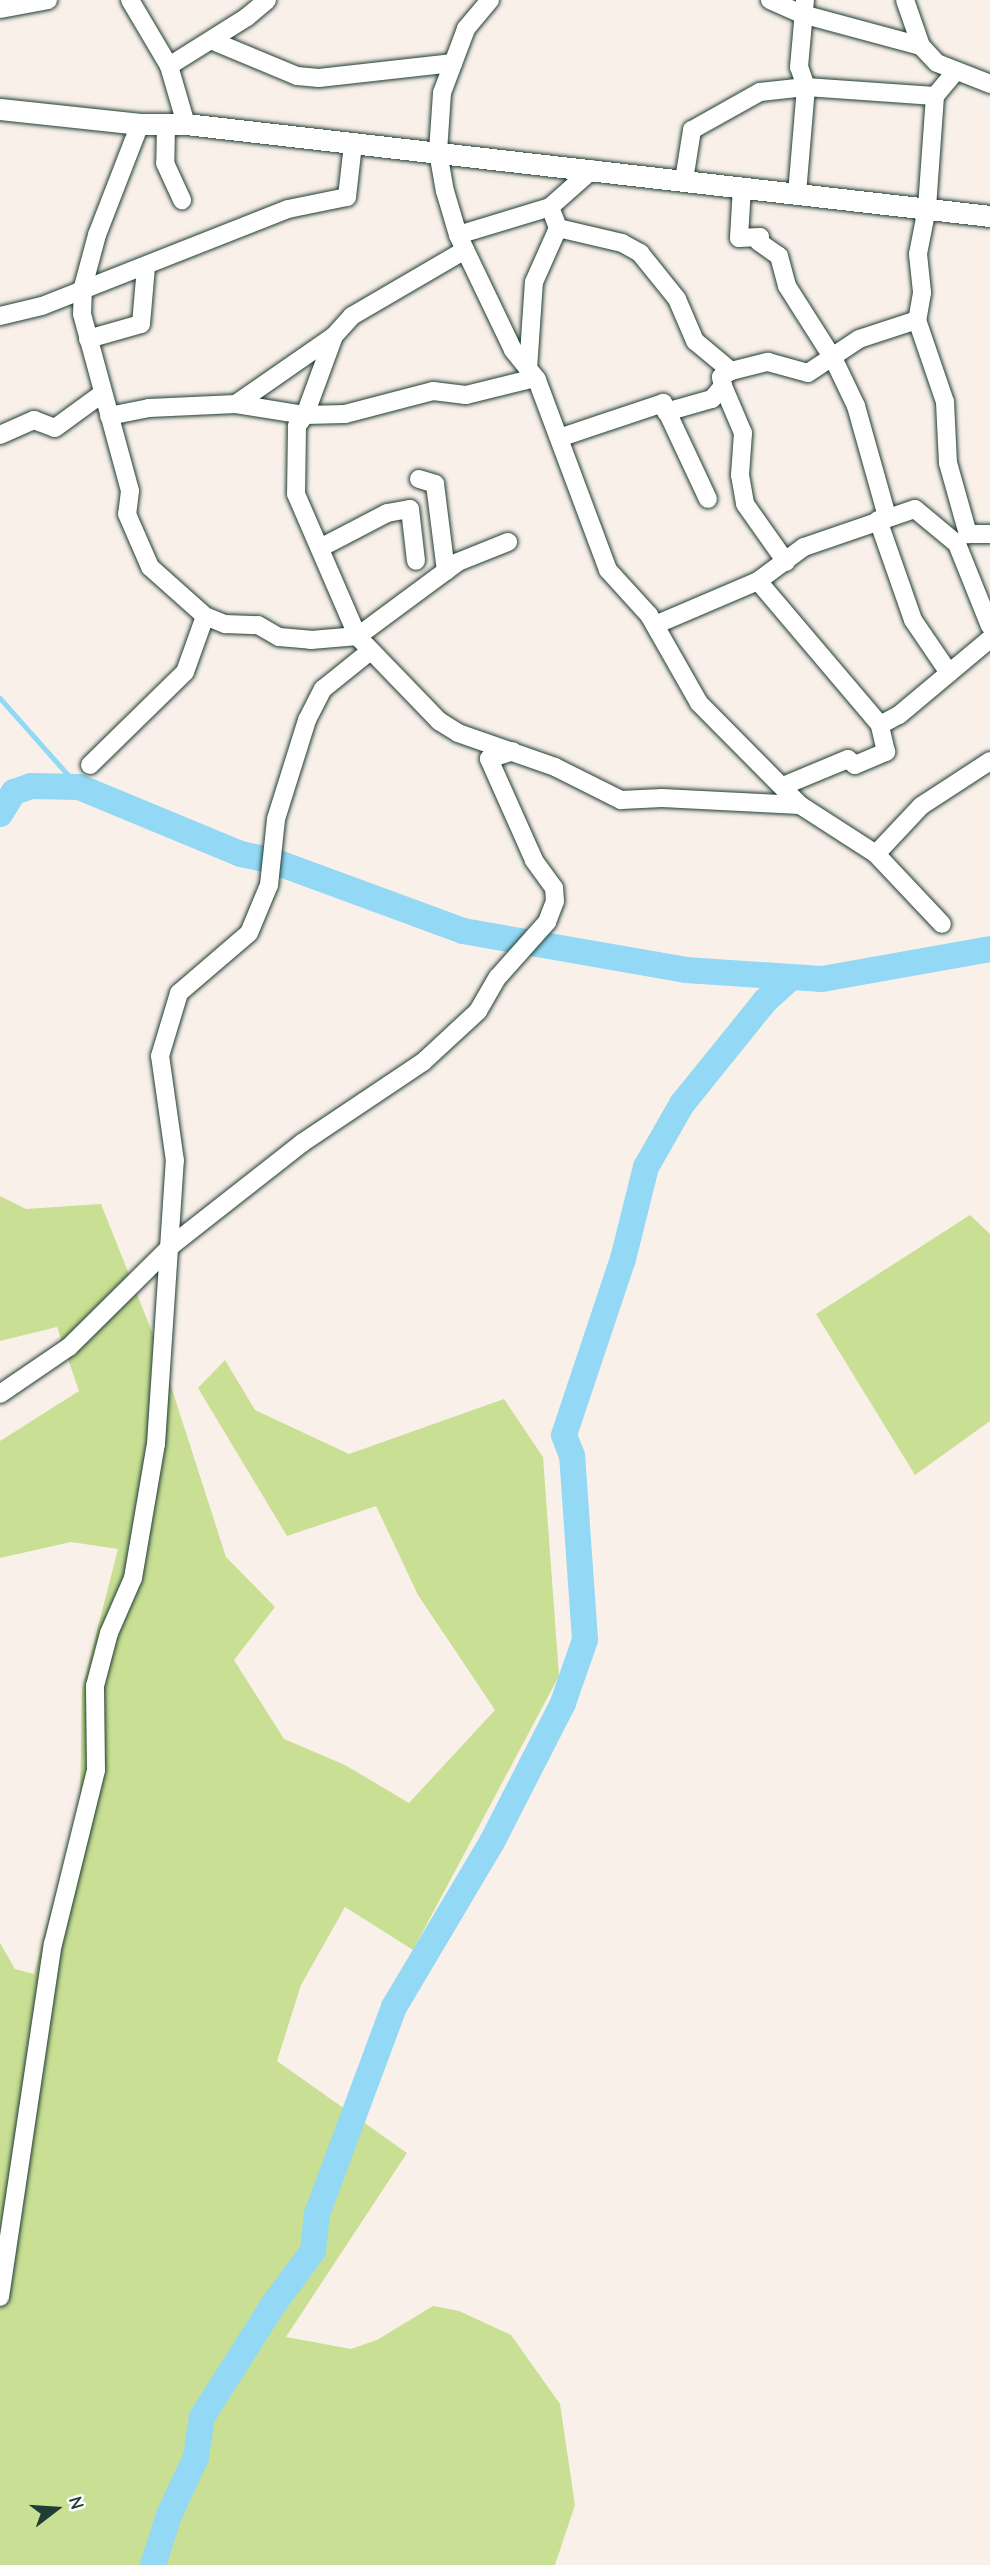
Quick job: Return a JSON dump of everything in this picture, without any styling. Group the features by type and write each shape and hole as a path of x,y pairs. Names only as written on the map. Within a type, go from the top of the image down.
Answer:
{"street":[{"path":"0,9 48,0"},
{"path":"130,0 169,66 176,124 165,163 182,200"},
{"path":"169,66 213,41 267,0"},
{"path":"490,0 466,29 442,93 438,152 461,243 513,350 532,374 608,570 655,625 699,703 800,805 876,854 942,924"},
{"path":"770,0 804,7 921,46"},
{"path":"905,0 921,46 936,63 954,73 989,82"},
{"path":"797,194 806,87 799,67 804,7"},
{"path":"213,41 297,76 329,77 453,64"},
{"path":"954,73 935,96 927,208 918,254 922,293 917,320 945,402 948,463 962,539 990,626"},
{"path":"684,180 692,130 760,92 806,87 935,96"},
{"path":"0,109 140,124 176,124 438,152 990,216"},
{"path":"140,124 83,286 82,314 130,491 127,514 141,555 170,590 205,616 225,624 258,625 279,637 311,640 358,636 446,571 508,542"},
{"path":"0,316 42,306 83,286 146,267 288,209 347,197 354,144"},
{"path":"236,404 334,336 352,316 461,243 550,207 593,169"},
{"path":"742,187 739,238 760,237 759,242 779,256 787,286 834,360 856,407 883,518 913,620 949,673"},
{"path":"532,374 534,282 558,228 550,207"},
{"path":"558,228 622,243 640,253 677,299 695,341 727,378 743,433 740,475 745,504 786,562"},
{"path":"88,339 141,324 146,267"},
{"path":"666,412 712,399 727,378 768,362 808,373 834,360 859,339 917,320"},
{"path":"334,336 305,415 296,426 296,494 322,547 358,636 369,652 439,722 458,733 513,751 621,800 662,798 800,805"},
{"path":"109,416 149,408 236,404 305,415 368,411 433,391 466,395 532,374"},
{"path":"0,435 34,420 55,428 103,393"},
{"path":"559,438 663,403 708,499"},
{"path":"419,479 435,484 446,571"},
{"path":"322,547 387,513 410,509 416,561"},
{"path":"655,625 758,581 804,547 915,509 962,539 990,534"},
{"path":"758,581 880,725 886,752 856,765 848,759 783,786"},
{"path":"90,765 185,672 205,616"},
{"path":"880,725 899,715 990,639"},
{"path":"0,2297 53,1944 96,1770 95,1686 109,1633 133,1578 153,1457 172,1245 175,1161 160,1056 179,993 249,933 269,885 276,819 307,720 323,690 369,652"},
{"path":"0,1394 69,1347 172,1245 302,1143 423,1062 478,1011 498,977 547,922 554,888 534,860 489,759 513,751"},
{"path":"876,854 921,806 990,761"}],"green space":[{"path":"0,1196 26,1209 101,1204 160,1352 226,1557 275,1607 234,1660 284,1739 345,1765 409,1803 495,1710 418,1595 376,1506 287,1536 198,1388 225,1360 255,1410 349,1454 504,1399 543,1457 559,1676 413,1950 345,1907 301,1985 277,2061 407,2153 286,2337 351,2349 377,2340 433,2306 459,2311 511,2335 560,2404 575,2505 555,2565 0,2565 0,1943 15,1969 34,1974 80,1802 82,1689 118,1549 71,1542 0,1558 0,1441 79,1391 57,1327 0,1341"},
{"path":"970,1215 990,1234 990,1421 915,1475 816,1314"}],"waterway":[{"path":"0,698 79,787"},
{"path":"0,814 14,792 31,786 79,787 241,854 273,861 463,931 686,970 822,979 990,949"},
{"path":"153,2565 169,2515 196,2457 202,2417 273,2305 313,2251 317,2214 394,2007 492,1842 563,1703 585,1640 572,1456 564,1435 623,1259 646,1167 682,1104 765,1001 792,977"}]}
